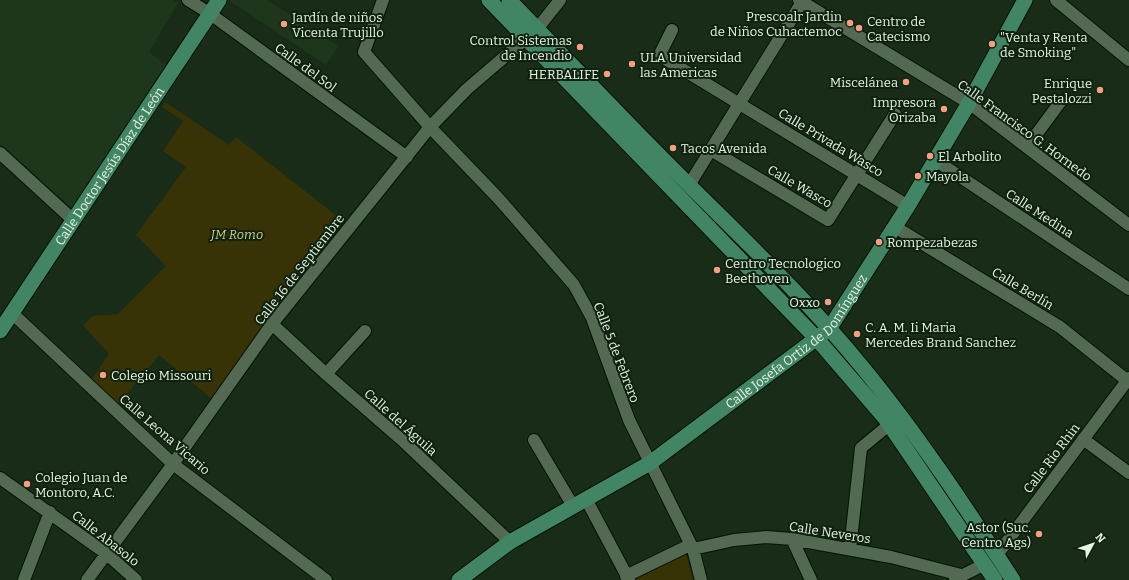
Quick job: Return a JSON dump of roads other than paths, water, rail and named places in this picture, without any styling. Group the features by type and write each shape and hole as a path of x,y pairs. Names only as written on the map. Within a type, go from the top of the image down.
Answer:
{"main road":[{"name":"Calle Doctor Jesús Díaz de León","path":"0,331 72,219 219,0"},
{"path":"490,0 532,33 689,185 829,328 863,368 909,427 991,559 995,580"},
{"path":"509,0 532,33 817,339 890,424 991,559 1013,580"},
{"name":"Calle Josefa Ortiz de Domínguez","path":"459,580 510,542 650,463 817,339 829,328 908,206 969,103 1026,0"}],"street":[{"name":"Calle del Sol","path":"188,0 406,157"},
{"name":"Calle 5 de Febrero","path":"383,0 364,52 430,127 498,198 574,285 592,318 628,420 692,547 701,580"},
{"name":"Calle 16 de Septiembre","path":"87,580 173,464 272,324 430,127 466,89 532,33 560,0"},
{"path":"1056,0 1129,60"},
{"name":"Calle Francisco G. Hornedo","path":"800,1 969,103 1129,225"},
{"path":"689,185 800,1"},
{"path":"672,30 661,56 739,103"},
{"path":"1027,147 1061,101"},
{"name":"Calle Privada Wasco","path":"739,103 908,206"},
{"name":"Calle Wasco","path":"711,150 825,220 830,219 856,174 895,114"},
{"path":"0,153 72,219"},
{"name":"Calle Medina","path":"935,160 1129,289"},
{"name":"Calle Berlín","path":"895,226 1060,327 1128,380"},
{"name":"Calle Leona Vicario","path":"12,313 173,464 326,580"},
{"name":"Calle del Águila","path":"272,324 326,374 402,440 510,542"},
{"path":"326,374 365,331"},
{"name":"Calle Rio Rhin","path":"991,559 1128,380"},
{"path":"850,549 861,448 890,424"},
{"path":"1083,439 1129,473"},
{"path":"534,440 580,503 627,578"},
{"name":"Calle Abasolo","path":"0,478 50,512 107,554 136,580"},
{"path":"24,580 50,512"},
{"name":"Calle Neveros","path":"627,578 692,547 734,540 766,537 792,539 891,557 957,578"},
{"path":"792,539 811,580"},
{"path":"957,578 991,559"}],"place":[{"name":"Prescoalr Jardin de Niños Cuhactemoc","path":"850,23"},
{"name":"Jardín de niños Vicenta Trujillo","path":"284,24"},
{"name":"Centro de Catecismo","path":"859,28"},
{"name":"\"Venta y Renta de Smoking\"","path":"992,44"},
{"name":"Control Sistemas de Incendio","path":"580,47"},
{"name":"ULA Universidad las Americas","path":"632,64"},
{"name":"HERBALIFE","path":"607,74"},
{"name":"Miscelánea","path":"906,82"},
{"name":"Enrique Pestalozzi","path":"1100,90"},
{"name":"Impresora Orizaba","path":"944,109"},
{"name":"Tacos Avenida","path":"673,148"},
{"name":"El Arbolito","path":"930,156"},
{"name":"Mayola","path":"918,176"},
{"name":"Rompezabezas","path":"879,242"},
{"name":"Centro Tecnologico Beethoven","path":"717,270"},
{"name":"Oxxo","path":"828,302"},
{"name":"C. A. M. Ii Maria Mercedes Brand Sanchez","path":"857,334"},
{"name":"Colegio Missouri","path":"103,375"},
{"name":"Colegio Juan de Montoro, A.C.","path":"27,484"},
{"name":"Astor (Suc. Centro Ags)","path":"1039,534"}],"park label":[{"name":"JM Romo","path":"237,234"}]}
